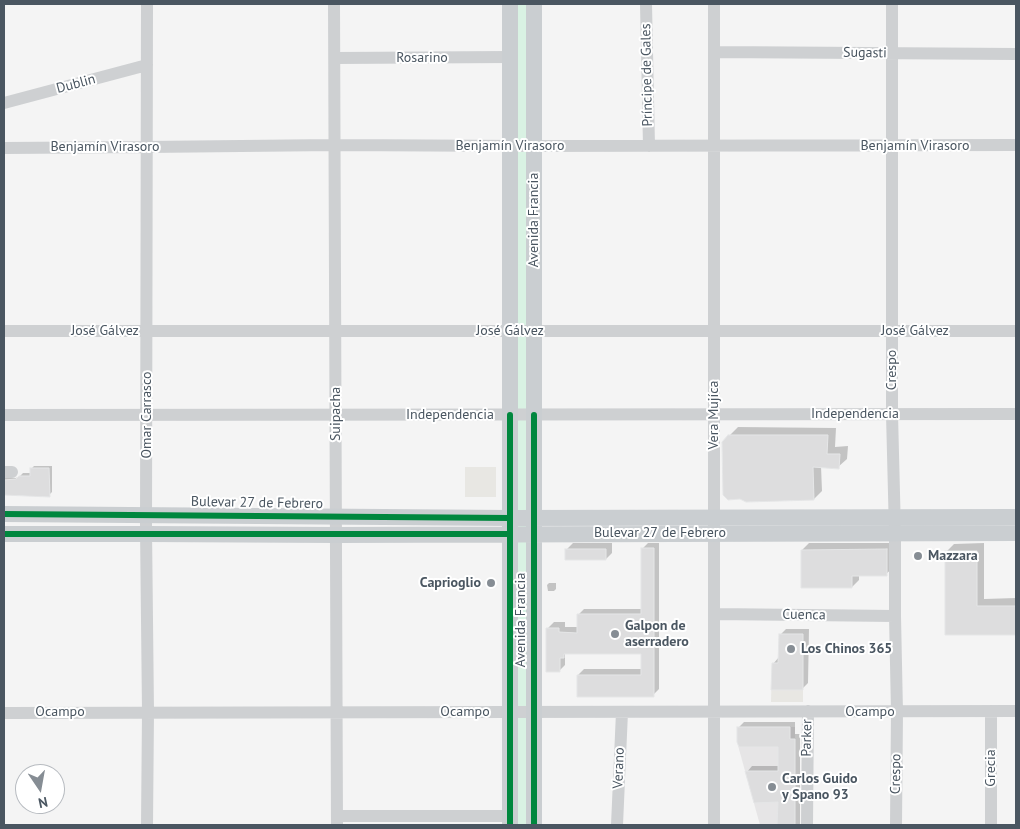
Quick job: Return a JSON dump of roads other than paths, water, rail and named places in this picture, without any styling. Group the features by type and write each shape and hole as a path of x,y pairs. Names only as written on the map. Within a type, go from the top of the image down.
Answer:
{"main road":[{"name":"Avenida Francia","path":"510,4 510,821"},
{"name":"Avenida Francia","path":"534,4 534,825"},
{"name":"Bulevar 27 de Febrero","path":"4,514 510,518 534,526"},
{"name":"Bulevar 27 de Febrero","path":"4,534 510,534 534,526 895,525 1016,517"},
{"name":"Bulevar 27 de Febrero","path":"895,525 1016,533"}],"street":[{"name":"Omar Carrasco","path":"147,4 147,825"},
{"name":"Suipacha","path":"334,4 337,821"},
{"name":"Príncipe de Gales","path":"646,4 649,146"},
{"name":"Vera Mujíca","path":"714,4 714,825"},
{"name":"Crespo","path":"892,4 892,414 897,712 896,825"},
{"name":"Sugasti","path":"714,52 1016,54"},
{"name":"Rosarino","path":"335,58 510,57"},
{"name":"Dublin","path":"4,103 147,65"},
{"name":"Benjamín Virasoro","path":"4,148 335,145 1016,146"},
{"name":"José Gálvez","path":"4,331 1016,331"},
{"name":"Independencia","path":"4,415 1016,414"},
{"name":"Cuenca","path":"714,614 895,616"},
{"name":"Parker","path":"807,825 808,711"},
{"name":"Grecia","path":"991,711 991,825"},
{"name":"Ocampo","path":"4,713 1016,711"},
{"name":"Verano","path":"617,825 622,712"},
{"path":"337,821 510,821"}],"place":[{"name":"Mazzara","path":"918,556"},
{"name":"Caprioglio","path":"491,583"},
{"name":"Galpon de aserradero","path":"615,634"},
{"name":"Los Chinos 365","path":"791,649"},
{"name":"Carlos Guido y Spano 93","path":"772,787"}]}
